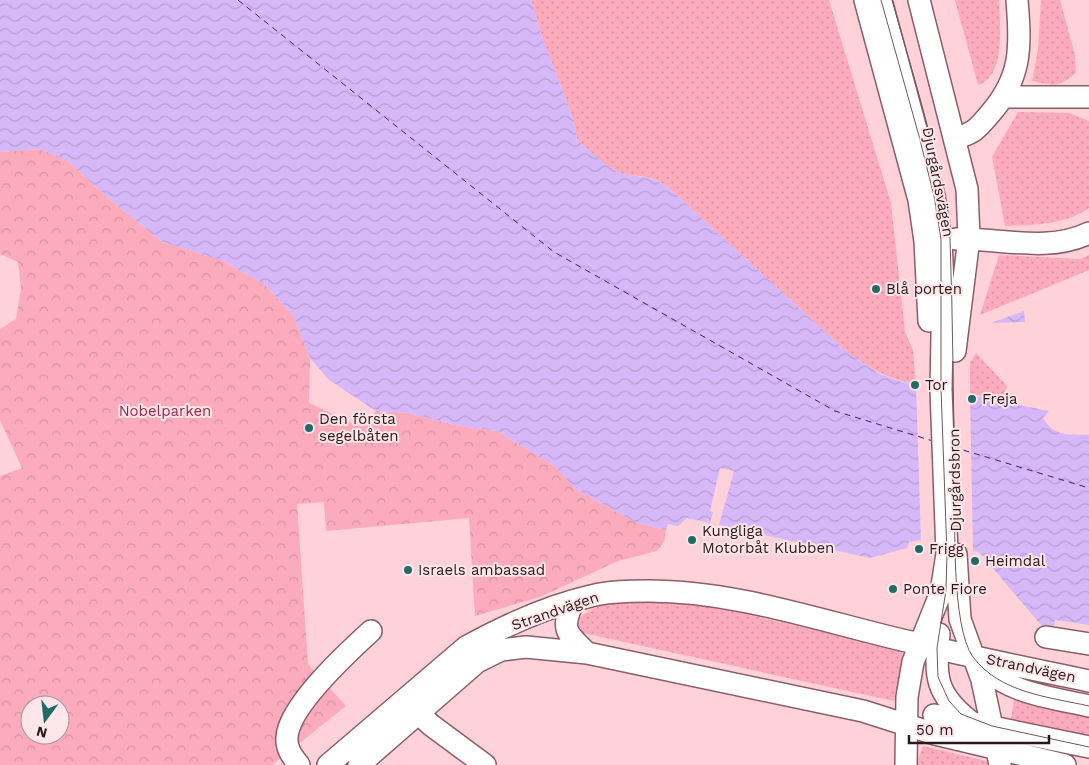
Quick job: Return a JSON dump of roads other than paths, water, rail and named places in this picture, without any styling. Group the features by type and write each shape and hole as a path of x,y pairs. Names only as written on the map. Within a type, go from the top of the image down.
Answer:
{"street":[{"name":"Djurgårdsvägen","path":"865,0 919,200 946,239"},
{"name":"Djurgårdsvägen","path":"881,0 946,239 942,389"},
{"name":"Djurgårdsvägen","path":"892,0 944,194 946,239 956,330 942,389"},
{"name":"Djurgårdsvägen","path":"919,0 956,138 967,189 946,239"},
{"path":"956,138 974,133 1005,97 1017,64 1019,28 1017,0"},
{"path":"1005,97 1089,97"},
{"path":"946,239 989,239 1030,245 1086,238"},
{"name":"Djurgårdsbron","path":"942,389 947,554 960,619 988,701 999,758"},
{"name":"Djurgårdsbron","path":"928,646 930,622 938,599 947,554"},
{"name":"Strandvägen","path":"359,765 466,647 492,633 592,595 632,591 682,591 755,604 928,646 1089,681"},
{"path":"574,601 565,618 567,634 587,654"},
{"path":"299,765 288,752 286,736 299,708 328,674 371,631"},
{"path":"1046,637 1089,644"},
{"name":"Strandvägen","path":"328,765 477,662 501,650 526,646 587,654 862,711 906,723 999,758 1065,765"},
{"path":"928,646 944,696 966,718"},
{"path":"906,765 907,697 928,646"},
{"name":"Strandvägen","path":"972,656 986,672 1008,686 1032,694 1089,706"},
{"path":"966,718 988,701"},
{"path":"411,706 485,765"},
{"path":"906,723 934,715 966,718 992,726 1089,747"}],"water":[{"path":"0,0 531,0 542,37 574,121 577,140 604,163 620,173 649,178 668,187 848,353 880,374 899,381 1049,411 1043,418 1052,429 1068,434 1089,435 1089,625 1055,620 1054,627 1041,625 990,565 985,564 984,557 978,552 921,540 909,542 907,548 870,558 687,518 678,526 668,524 666,530 635,522 575,489 556,467 497,431 459,426 409,413 376,411 328,379 310,358 293,315 264,284 221,260 162,242 107,197 68,161 40,149 0,152"},
{"path":"1024,311 1025,322 991,323"}],"tram line":[{"path":"881,0 919,136 934,196 941,239 941,389 947,554 946,590 937,648 938,677 949,701 961,714 992,726 1089,747"},
{"path":"892,0 933,149 946,209 950,239 956,571 961,622 966,642 973,657 997,679 1026,692 1089,706"}],"place":[{"name":"Blå porten","path":"876,289"},
{"name":"Tor","path":"915,385"},
{"name":"Freja","path":"972,399"},
{"name":"Den första segelbåten","path":"309,428"},
{"name":"Kungliga Motorbåt Klubben","path":"692,540"},
{"name":"Frigg","path":"919,549"},
{"name":"Heimdal","path":"975,561"},
{"name":"Israels ambassad","path":"408,570"},
{"name":"Ponte Fiore","path":"893,589"}],"park label":[{"name":"Nobelparken","path":"165,411"}]}
